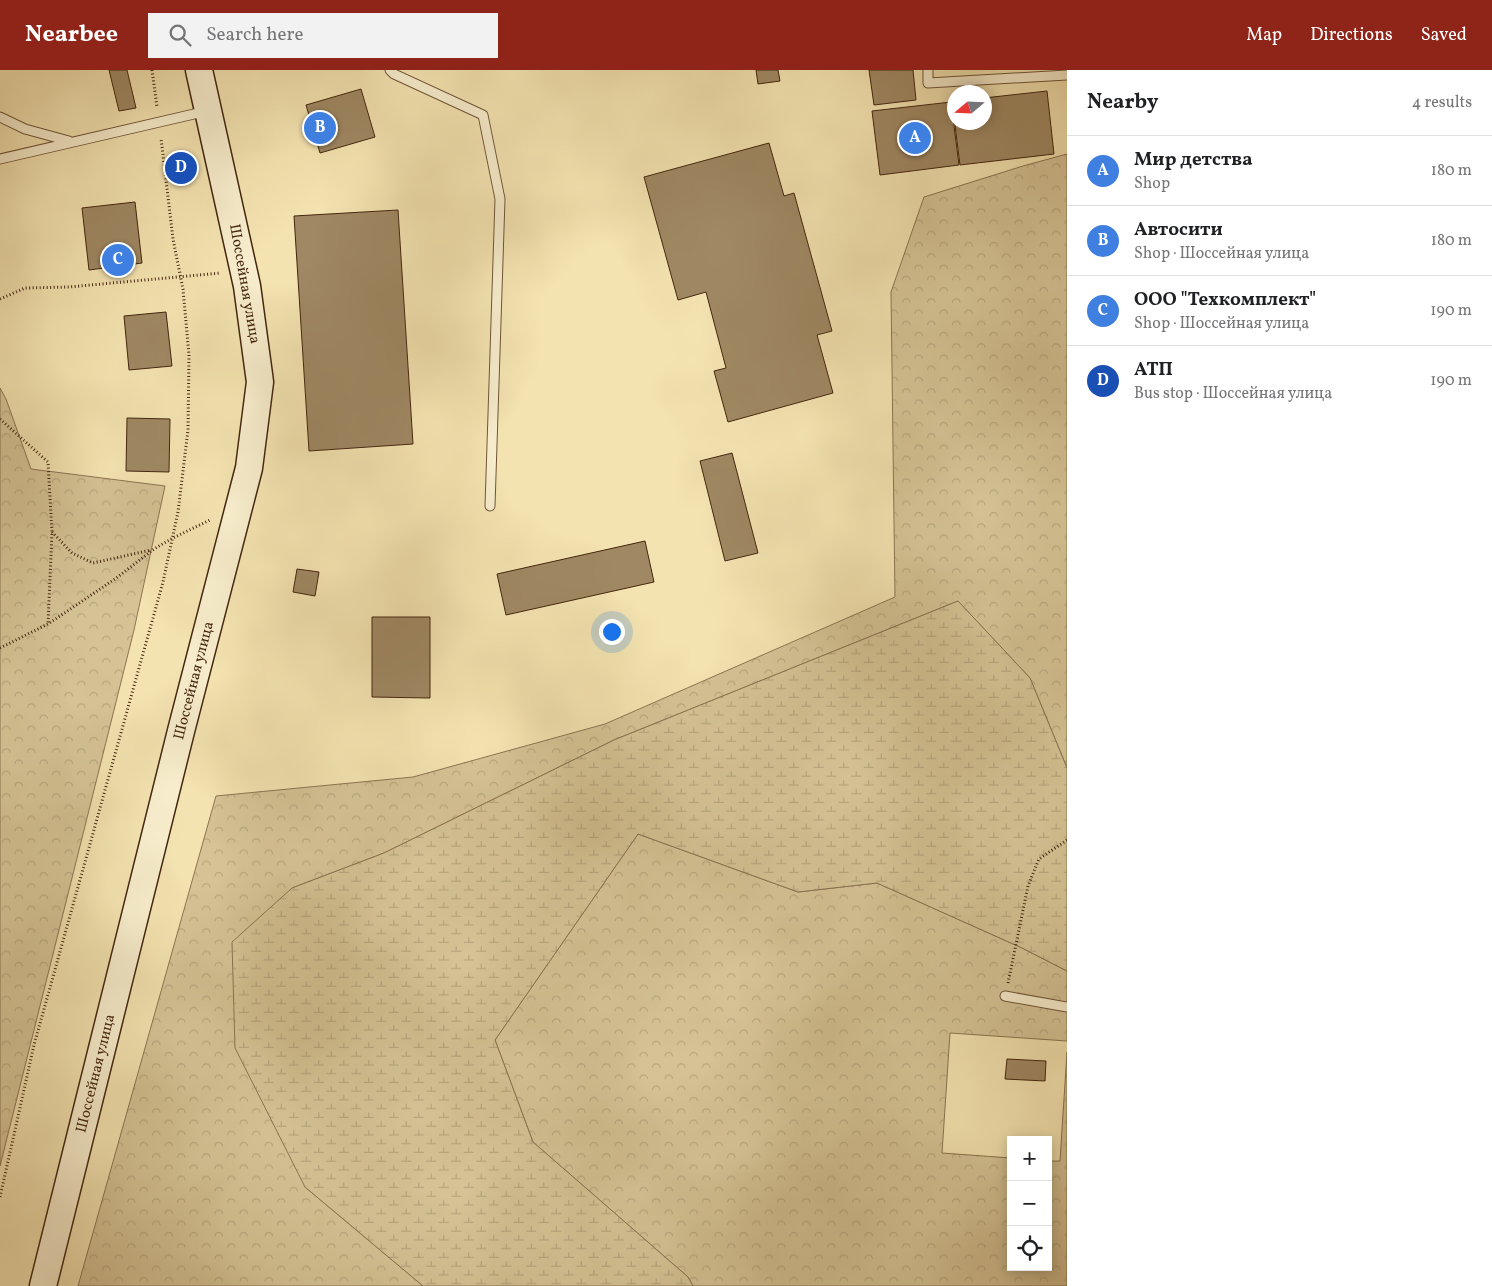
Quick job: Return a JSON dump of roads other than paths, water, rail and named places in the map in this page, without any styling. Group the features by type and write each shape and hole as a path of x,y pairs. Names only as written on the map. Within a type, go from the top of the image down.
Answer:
{"main road":[{"name":"Шоссейная улица","path":"42,1286 176,750 249,468 260,382 247,286 199,70"}],"lane":[{"path":"392,72 404,70"},
{"path":"928,70 928,83 1067,75"},
{"path":"392,72 483,115 500,199 490,506"},
{"path":"0,159 209,110"},
{"path":"0,117 25,129 72,142"},
{"path":"1005,996 1067,1007"}],"place":[{"name":"Автосити","path":"320,128"},
{"name":"Мир детства","path":"915,138"},
{"name":"АТП","path":"181,168"},
{"name":"ООО \"Техкомплект\"","path":"118,260"}]}
